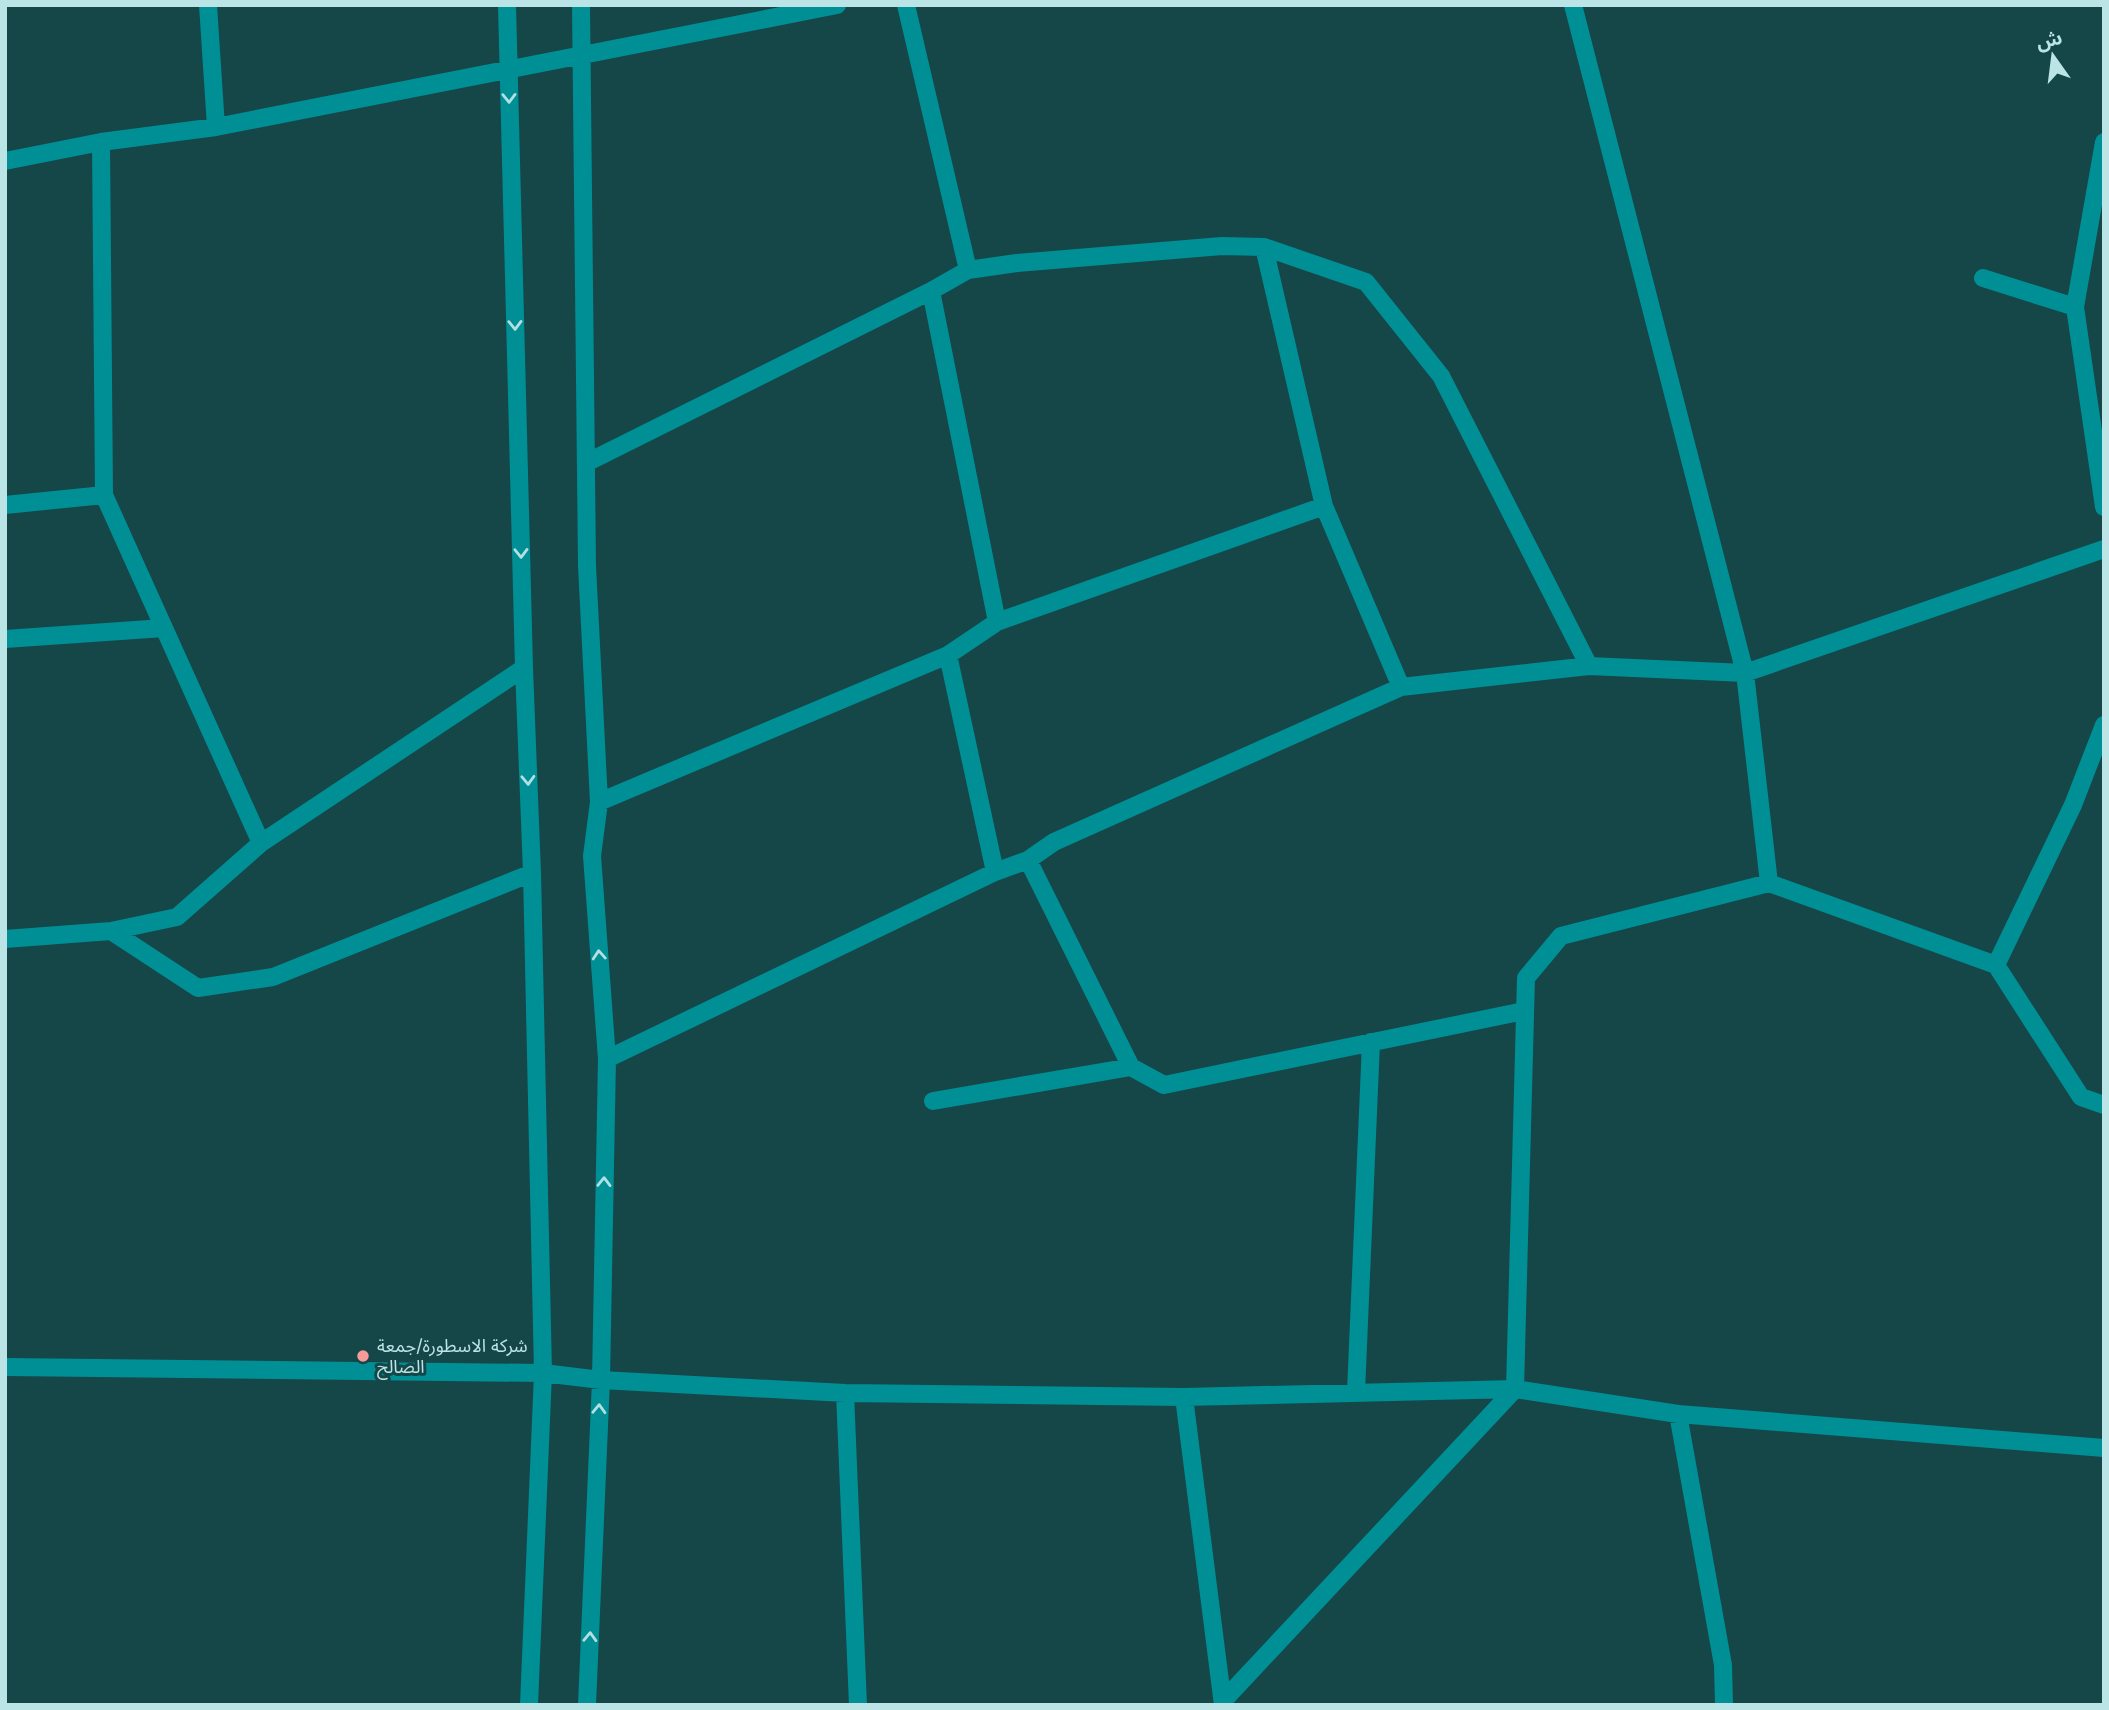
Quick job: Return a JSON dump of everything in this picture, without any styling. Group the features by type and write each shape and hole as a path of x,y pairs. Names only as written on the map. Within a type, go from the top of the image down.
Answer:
{"street":[{"path":"208,5 216,127"},
{"path":"507,5 532,873 543,1373 529,1705"},
{"path":"581,5 587,566 599,802 593,856 607,1059 601,1380 587,1705"},
{"path":"5,161 101,142 216,127 837,5"},
{"path":"906,5 968,270"},
{"path":"1573,5 1745,673 1769,883"},
{"path":"101,142 104,495 261,844"},
{"path":"2104,142 2075,307 2104,507"},
{"path":"586,463 968,270 1017,263 1222,246 1264,247 1366,282 1441,376 1589,666"},
{"path":"1264,247 1324,506 1401,687"},
{"path":"1983,278 2075,307"},
{"path":"931,291 997,622"},
{"path":"5,505 104,495"},
{"path":"599,802 948,655 997,622 1324,506"},
{"path":"607,1059 995,872 1028,860 1054,842 1401,687 1589,666 1745,673 2104,550"},
{"path":"5,639 164,628"},
{"path":"948,655 995,872"},
{"path":"5,939 111,931 177,916 261,844 524,668"},
{"path":"1996,965 2073,805 2104,725"},
{"path":"1028,860 1131,1067 1164,1085 1524,1011"},
{"path":"111,931 198,988 273,977 532,873"},
{"path":"1223,1703 1515,1389 1526,978 1561,936 1769,883 1996,965 2081,1097 2104,1105"},
{"path":"1356,1392 1371,1042"},
{"path":"933,1101 1131,1067"},
{"path":"5,1367 543,1373 601,1380 845,1392 1184,1397 1515,1389 1678,1414 2104,1448"},
{"path":"845,1392 858,1705"},
{"path":"1184,1397 1223,1703"},
{"path":"1678,1414 1723,1665 1724,1705"}],"place":[{"name":"شركة الاسطورة/جمعة الصالح","path":"363,1356"}]}
